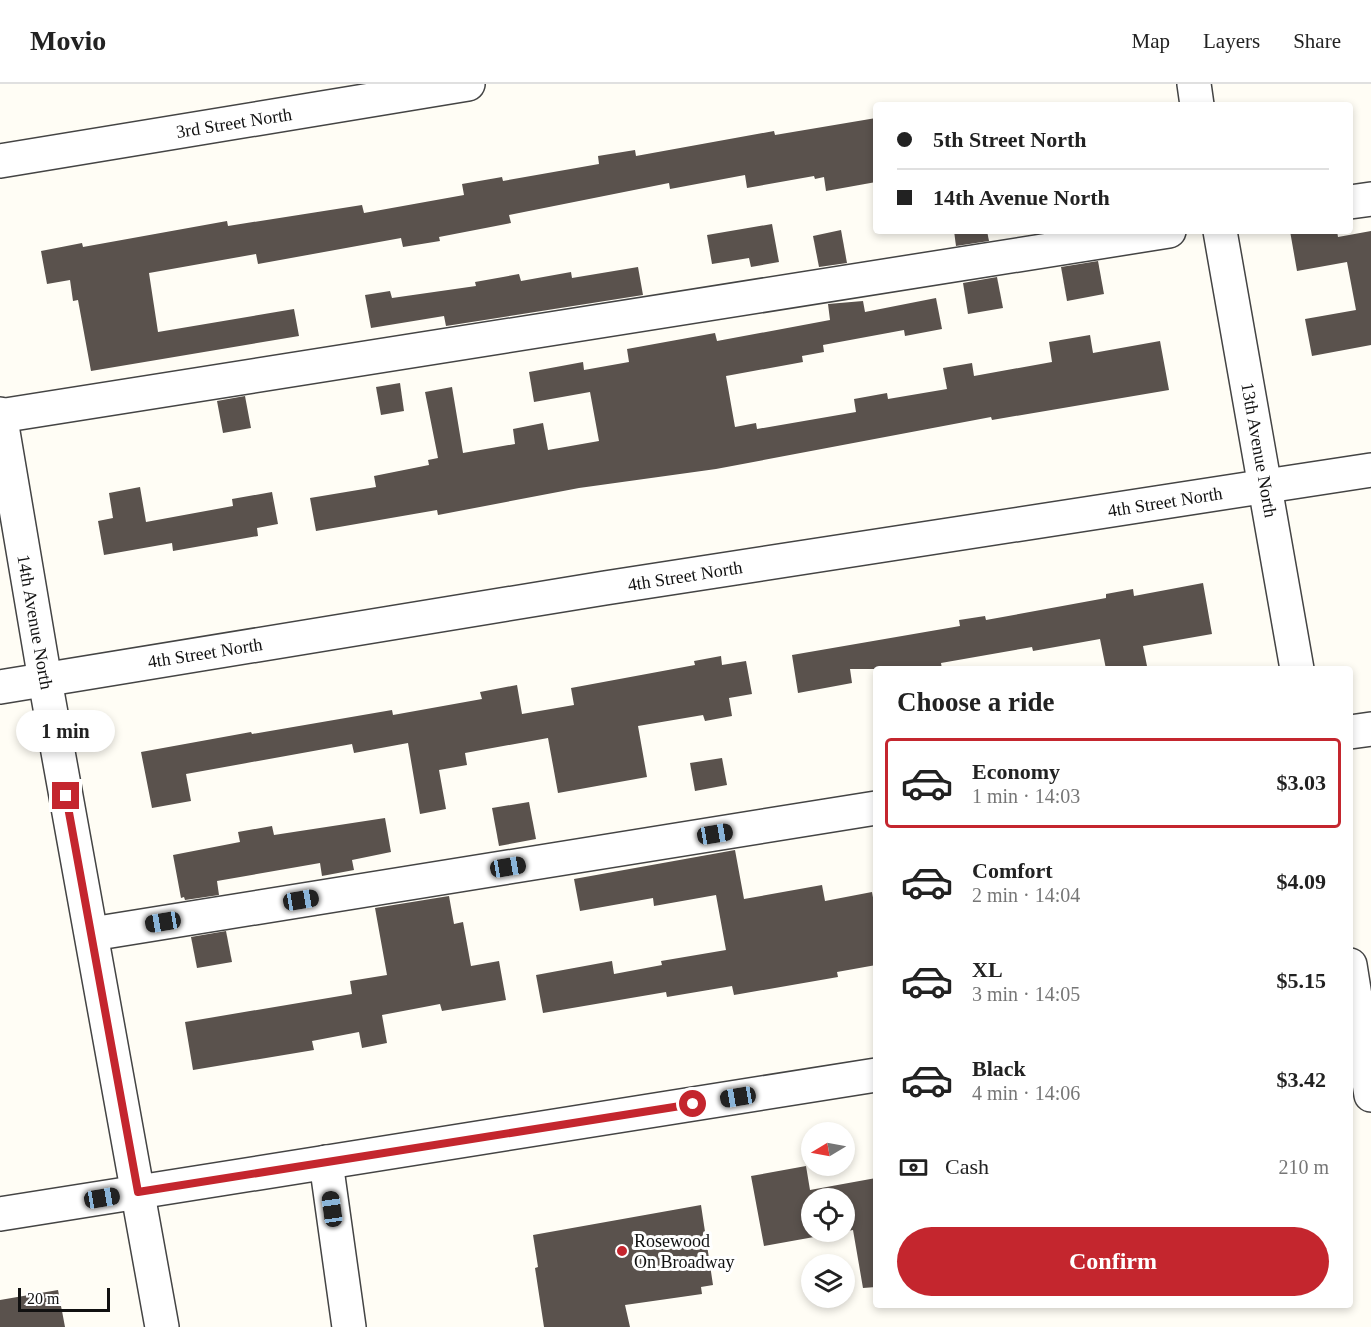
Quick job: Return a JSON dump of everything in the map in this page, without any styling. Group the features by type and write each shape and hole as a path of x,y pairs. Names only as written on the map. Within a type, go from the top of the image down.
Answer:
{"street":[{"name":"3rd Street North","path":"0,161 468,84"},
{"path":"1194,84 1197,102"},
{"path":"1353,202 1371,199"},
{"path":"0,415 1150,234"},
{"name":"13th Avenue North","path":"1221,234 1296,666"},
{"name":"14th Avenue North","path":"0,415 45,680 162,1327"},
{"name":"4th Street North","path":"0,687 593,590 1371,470"},
{"path":"1353,732 1371,729"},
{"path":"92,934 873,808"},
{"path":"1353,976 1359,999 1371,1095"},
{"path":"0,1214 873,1076"},
{"path":"326,1162 349,1327"}],"building":[{"path":"873,119 873,183 826,191 824,177 815,179 814,176 747,188 745,175 670,189 669,183 509,215 511,223 439,237 440,241 403,247 401,238 258,264 256,254 149,273 158,332 294,309 299,336 91,371 78,300 73,301 70,280 47,284 41,251 82,243 83,247 227,221 228,226 362,205 364,213 464,195 462,184 502,177 503,181 599,164 598,156 635,150 636,156 774,131 775,135"},
{"path":"772,224 779,262 751,267 749,258 712,264 707,235"},
{"path":"841,230 847,263 819,267 813,236"},
{"path":"1371,231 1371,345 1312,356 1305,319 1356,310 1347,262 1297,271 1291,234 1338,234 1338,237"},
{"path":"954,234 988,234 989,241 956,246"},
{"path":"1098,261 1104,294 1067,301 1061,267"},
{"path":"638,267 643,295 446,326 444,316 371,328 365,295 390,291 392,298 476,286 475,282 519,274 521,281 571,272 572,278"},
{"path":"997,277 1003,308 968,314 963,283"},
{"path":"936,298 942,329 905,336 904,330 823,345 824,352 802,356 803,362 726,376 735,427 756,423 757,429 856,412 854,399 887,393 888,399 947,389 943,368 972,363 974,376 1052,362 1049,342 1090,335 1093,353 1160,341 1169,390 992,420 991,417 716,469 579,488 438,515 437,510 316,531 310,498 376,487 374,476 429,465 428,460 438,458 425,392 452,387 463,453 515,444 513,429 543,423 548,450 599,441 590,392 534,402 529,372 583,362 584,370 629,362 627,349 715,333 717,341 830,320 828,304 863,301 865,312"},
{"path":"400,383 404,411 381,415 376,387"},
{"path":"245,396 251,428 223,433 217,401"},
{"path":"140,487 146,522 233,506 232,499 272,492 278,524 257,528 258,536 173,551 172,543 104,555 98,521 113,518 109,493"},
{"path":"1203,583 1212,634 1143,646 1147,666 1105,666 1100,639 1033,651 1032,647 941,663 942,666 873,666 873,669 850,669 852,683 798,693 792,655 960,626 959,620 985,616 986,620 1106,598 1106,594 1133,589 1134,596"},
{"path":"721,656 722,665 746,661 752,694 729,698 732,716 705,721 703,715 638,726 647,777 558,793 548,738 465,753 467,765 439,770 446,809 420,814 408,743 354,753 352,744 186,774 191,801 152,808 141,752 392,710 393,715 482,699 480,692 517,685 522,714 574,705 571,688 695,665 694,661"},
{"path":"722,758 727,785 695,791 690,763"},
{"path":"529,802 536,839 499,846 492,808"},
{"path":"385,818 391,852 352,860 354,870 322,876 320,863 217,881 219,895 185,900 184,897 181,898 173,855 240,842 238,832 272,826 274,835"},
{"path":"735,850 744,899 822,885 825,901 872,892 873,966 837,972 838,977 734,995 732,986 667,997 666,992 543,1013 536,975 612,961 614,974 662,965 661,961 726,950 716,895 654,906 653,898 580,911 574,879"},
{"path":"449,896 454,924 463,922 471,966 499,961 506,1000 442,1011 440,1004 382,1015 387,1043 362,1048 359,1032 312,1041 314,1050 193,1070 185,1022 352,994 350,981 387,975 375,908"},
{"path":"226,931 232,962 197,968 191,937"},
{"path":"801,1167 801,1176 808,1176 810,1188 801,1188 801,1239 764,1246 751,1176"},
{"path":"873,1179 873,1287 863,1288 855,1242 855,1188 821,1188"},
{"name":"Rosewood On Broadway","path":"701,1205 713,1285 701,1287 702,1294 625,1305 630,1327 544,1327 535,1268 538,1267 533,1235"},
{"path":"58,1290 65,1327 0,1327 0,1300"}],"place":[{"name":"Rosewood On Broadway","path":"622,1251"}],"route":[{"path":"66,796 138,1192 693,1104"}]}
